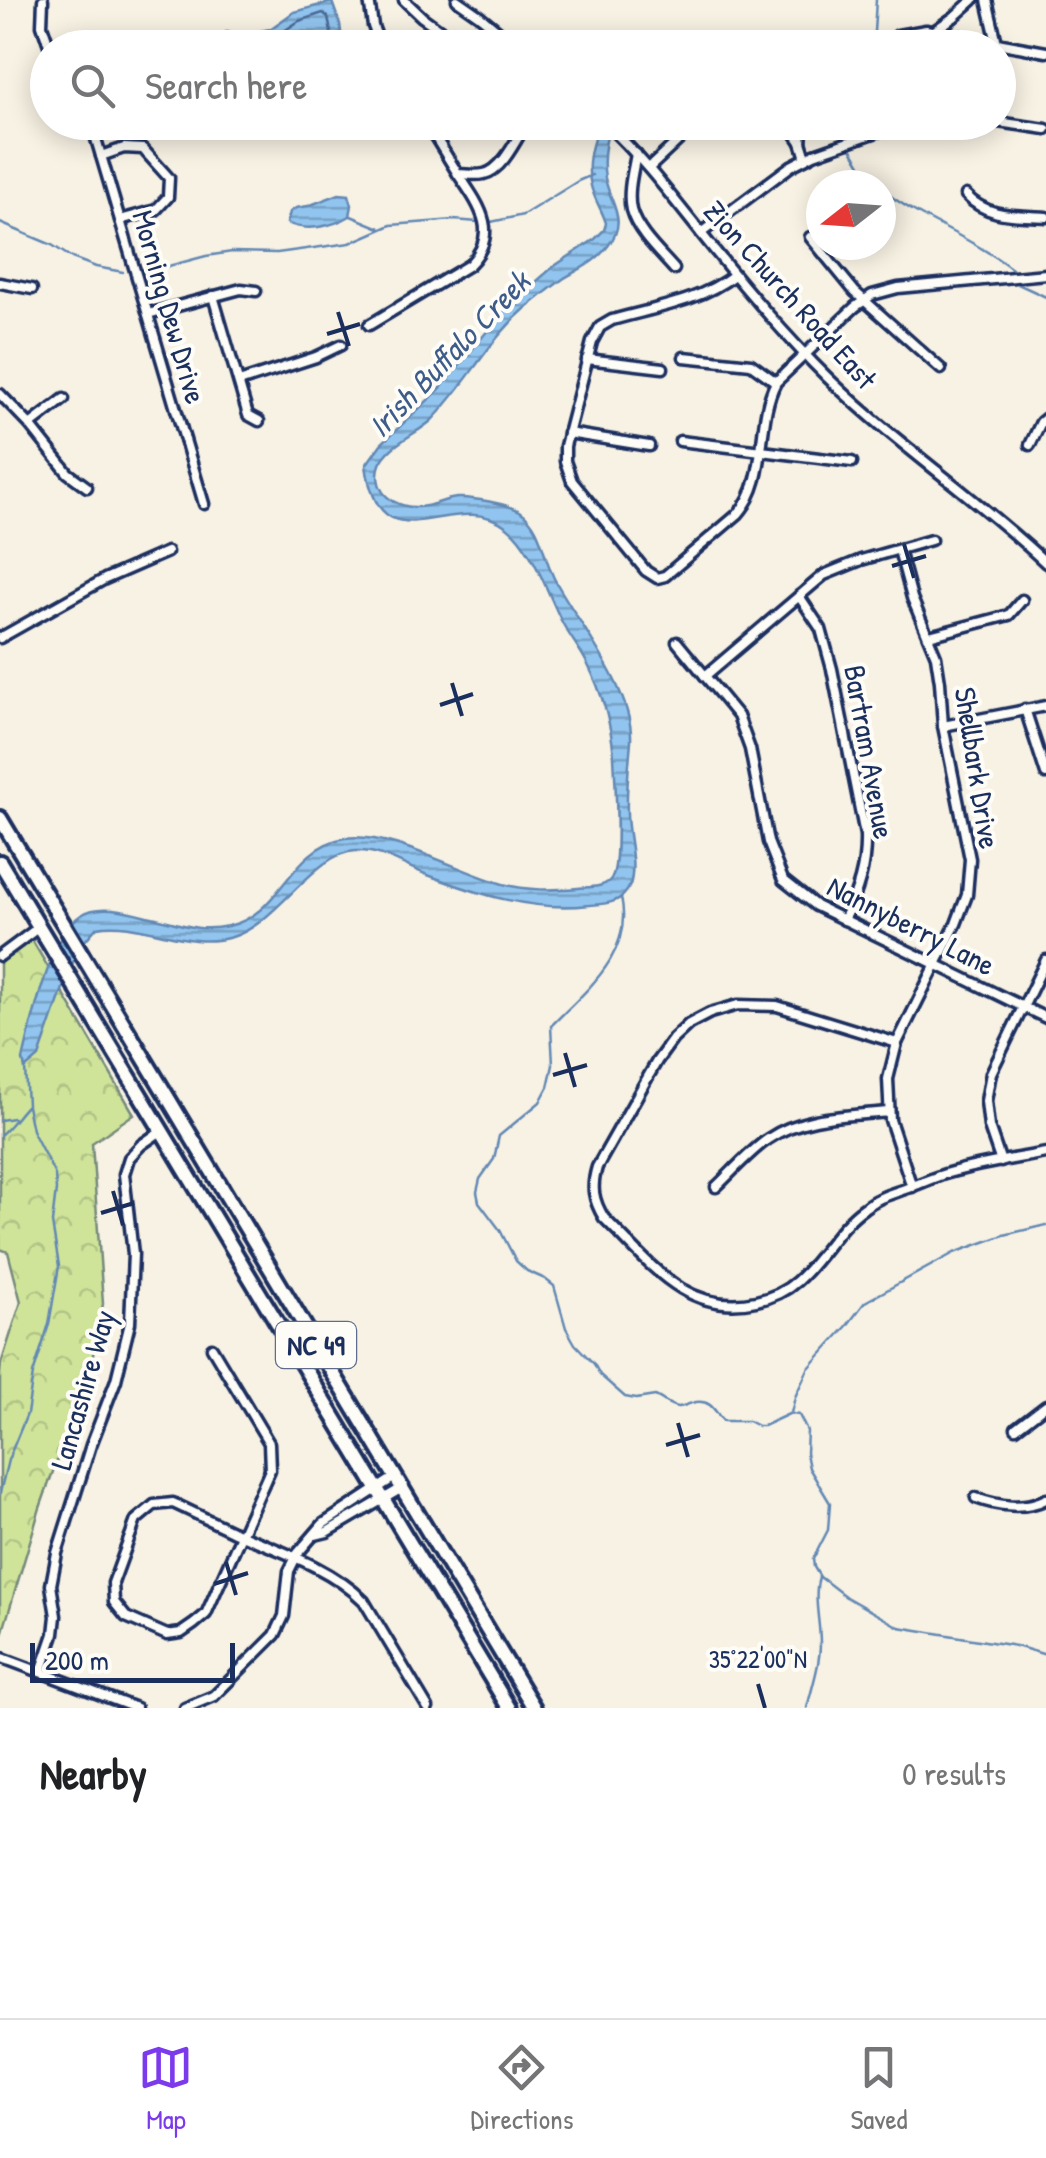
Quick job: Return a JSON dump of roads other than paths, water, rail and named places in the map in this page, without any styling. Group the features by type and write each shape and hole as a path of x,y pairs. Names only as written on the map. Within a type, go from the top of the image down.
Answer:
{"highway":[{"name":"NC 49","path":"0,818 5,836 100,982 534,1708"},
{"name":"NC 49","path":"0,862 509,1708"}],"street":[{"path":"43,30 44,0"},
{"path":"368,0 374,30"},
{"path":"404,0 440,30"},
{"path":"457,0 497,30"},
{"path":"935,30 973,0"},
{"path":"987,0 994,30"},
{"path":"1016,46 1046,52"},
{"path":"1016,125 1046,129"},
{"name":"Morning Dew Drive","path":"96,140 204,504"},
{"path":"369,325 470,265 486,238 484,221 437,140"},
{"path":"458,174 489,173 516,140"},
{"name":"Zion Church Road East","path":"623,140 734,275 852,401 1045,561"},
{"path":"649,168 679,140"},
{"path":"701,233 792,166 857,140"},
{"path":"801,142 806,158"},
{"path":"101,156 124,148 143,148 169,178 168,197 156,210 120,220"},
{"path":"633,150 632,212 674,270"},
{"path":"966,195 990,212 1046,217"},
{"path":"829,260 864,300 941,369"},
{"path":"734,275 695,297 612,320 596,332 568,433 564,461 572,481 646,571 657,578 748,504 768,398 776,382 864,300 898,288 1046,274"},
{"path":"0,283 32,289"},
{"path":"148,314 241,288 256,291"},
{"path":"214,296 248,414 258,421"},
{"path":"239,382 316,358 341,345"},
{"path":"684,356 751,364 776,382"},
{"path":"587,359 663,368"},
{"path":"0,394 68,474 87,486"},
{"path":"30,425 64,399"},
{"path":"1030,445 1040,422 1046,418"},
{"path":"568,433 648,446"},
{"path":"680,441 852,462"},
{"path":"705,676 824,574 931,540"},
{"name":"Shellbark Drive","path":"897,1043 967,896 970,859 943,726 936,656 912,598 899,550"},
{"path":"0,638 105,579 167,552"},
{"name":"Bartram Avenue","path":"799,596 821,630 832,668 865,835 866,858 858,890 844,920"},
{"path":"929,636 1009,615 1022,600"},
{"name":"Nannyberry Lane","path":"677,642 738,716 750,749 768,842 783,880 816,906 1046,1018"},
{"path":"943,726 1046,706"},
{"path":"1026,709 1046,774"},
{"path":"0,956 39,927"},
{"path":"1001,1162 989,1127 986,1101 991,1073 1046,960"},
{"path":"912,1186 889,1112 888,1080 897,1043 777,1006 738,1005 710,1013 681,1031 657,1061 597,1167 593,1193 604,1218 672,1283 693,1297 742,1304 763,1299 795,1283 849,1220 866,1206 947,1173 1046,1153"},
{"path":"716,1187 782,1131 824,1118 889,1112"},
{"name":"Lancashire Way","path":"41,1672 54,1634 56,1616 51,1585 57,1553 116,1380 130,1323 133,1254 124,1174 129,1158 161,1130"},
{"path":"212,1348 269,1444 270,1470 240,1534 206,1614 181,1633 168,1635 126,1618 114,1602 113,1583 136,1520 154,1506 173,1503 240,1534 295,1558 338,1579 364,1601 428,1708"},
{"path":"1016,1428 1046,1406"},
{"path":"185,1708 217,1700 275,1635 284,1616 288,1572 327,1521 398,1483"},
{"path":"976,1498 1026,1506 1046,1500"},
{"path":"0,1657 136,1708"}],"water":[{"path":"332,2 341,30 265,30 294,12"},
{"path":"594,140 607,140 605,178 618,220 614,237 587,265 516,317 432,420 383,458 378,476 383,492 402,505 426,506 457,498 480,500 520,511 534,526 556,582 615,680 630,722 627,822 632,868 627,891 602,904 526,904 465,888 375,853 341,854 310,875 265,918 232,937 198,940 130,927 97,927 70,968 39,1057 25,1069 23,1060 31,1025 51,960 70,926 88,911 114,909 196,927 228,926 261,909 310,854 345,838 363,837 403,846 522,888 592,887 612,877 617,819 608,720 592,674 525,547 507,527 486,517 464,515 403,521 386,514 374,497 366,465 381,444 440,389 506,308 604,230 606,223 589,178"},
{"path":"339,194 349,195 350,216 318,227 287,223 290,212 296,208"}],"waterway":[{"path":"874,30 876,0"},
{"path":"851,148 864,170"},
{"path":"491,222 523,215 592,175"},
{"path":"896,199 1012,269"},
{"path":"351,216 380,228"},
{"path":"146,272 232,252 277,253 350,243 391,225 478,222"},
{"path":"0,223 72,258 123,272"},
{"path":"1018,284 1046,297"},
{"path":"621,897 623,917 614,953 592,984 551,1026 553,1065 548,1087 540,1102 499,1136 494,1159 480,1179 477,1192 479,1202 516,1261 554,1286 566,1328 575,1344 600,1375 625,1397 655,1396 679,1407 706,1403 723,1421 748,1421 763,1426 791,1413 808,1369 865,1302 954,1253 1046,1225"},
{"name":"Irish Buffalo Creek","path":"0,1135 27,1105 25,1068"},
{"path":"0,1493 8,1460 27,1414 59,1266 52,1223 55,1175 32,1130 27,1106"},
{"path":"0,1120 13,1118"},
{"path":"792,1414 799,1415 807,1431 809,1468 830,1503 828,1530 813,1559 820,1577 899,1627 1016,1646 1046,1655"},
{"path":"807,1708 820,1651 819,1577"}]}
